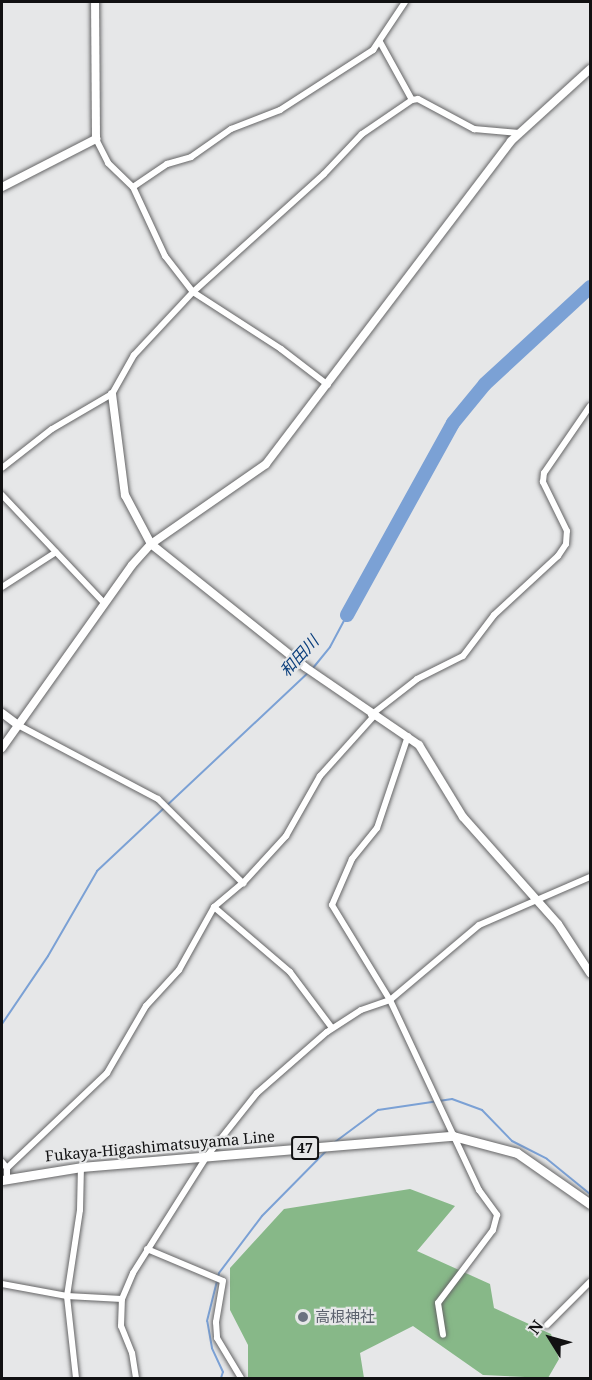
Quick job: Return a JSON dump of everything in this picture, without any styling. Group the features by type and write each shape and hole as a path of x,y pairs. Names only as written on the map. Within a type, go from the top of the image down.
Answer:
{"main road":[{"name":"Fukaya-Higashimatsuyama Line","path":"4,1179 81,1167 453,1136 517,1153 591,1204"}],"street":[{"path":"95,2 96,139 108,164 132,187 165,255 193,292 281,349 328,385"},
{"path":"132,187 167,164 191,157 241,124 280,110 380,42 405,2"},
{"path":"380,42 412,100"},
{"path":"2,748 104,603 151,544 258,472 282,447 519,133 591,69"},
{"path":"2,468 52,429 112,394 134,355 193,292 324,174 362,134 412,100 418,99 474,129 519,133"},
{"path":"2,187 96,139"},
{"path":"112,394 125,495 151,544 305,667 372,715 408,736 428,756 463,817 558,924 591,973"},
{"path":"4,1179 7,1168 107,1073 146,1006 179,970 214,907 243,883 299,818 320,776 372,715 417,679 463,656 494,615 558,556 566,544 567,531 543,482 544,473 591,406"},
{"path":"2,495 104,603"},
{"path":"2,587 56,552"},
{"path":"2,713 18,725 164,805 243,883"},
{"path":"408,736 377,828 352,859 332,906 390,1000 479,1190 497,1215 493,1230 438,1303 443,1335"},
{"path":"136,1378 132,1353 121,1326 122,1299 147,1249 207,1156 257,1093 332,1028 361,1010 390,1000 479,925 536,899 591,878"},
{"path":"214,907 290,972 332,1028"},
{"path":"2,1162 7,1168"},
{"path":"76,1378 68,1296 80,1210 81,1167"},
{"path":"147,1249 223,1281 216,1322 217,1338 241,1378"},
{"path":"547,1325 591,1282"},
{"path":"2,1284 68,1296 122,1299"}],"green space":[{"path":"410,1189 455,1206 417,1251 490,1284 494,1308 551,1334 559,1359 548,1378 483,1375 413,1326 360,1353 364,1378 248,1378 248,1345 230,1310 230,1268 284,1209"}],"waterway":[{"name":"和田川","path":"347,615 453,423 485,384 590,287"},
{"name":"和田川","path":"313,668 330,647 347,615"},
{"name":"和田川","path":"2,1024 48,956 97,871 309,672"},
{"path":"335,1142 378,1110 452,1099 482,1110 512,1141 547,1159 590,1194"},
{"path":"221,1378 223,1372 212,1348 207,1321 219,1273 262,1216 326,1151"}],"place":[{"name":"高根神社","path":"303,1317"}]}
